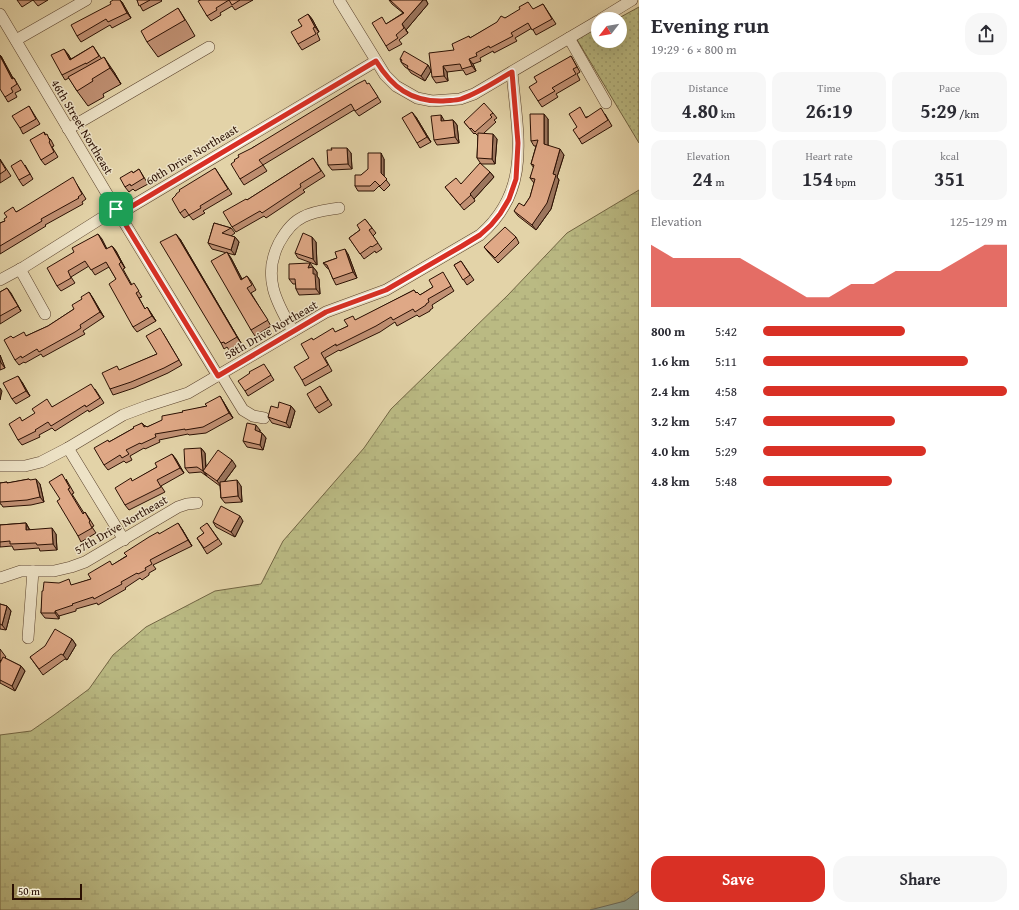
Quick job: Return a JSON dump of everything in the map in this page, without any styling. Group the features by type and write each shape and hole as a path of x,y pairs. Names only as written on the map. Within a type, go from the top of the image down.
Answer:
{"street":[{"path":"16,40 86,0"},
{"path":"339,0 385,75 396,86 417,98 432,101 460,99 474,94 591,25"},
{"path":"612,12 632,0"},
{"name":"46th Street Northeast","path":"0,14 116,209 219,375 243,410 253,416 264,418"},
{"path":"569,38 606,103"},
{"path":"68,128 209,46"},
{"name":"60th Drive Northeast","path":"0,280 116,209 129,208 376,61"},
{"name":"58th Drive Northeast","path":"0,466 25,466 41,462 68,448 123,415 188,393 326,312 386,290 480,235 500,214 509,199 516,179 518,143 512,72"},
{"path":"293,331 275,298 271,283 271,263 275,250 283,235 294,222 304,216 339,208"},
{"path":"20,269 45,314"},
{"path":"68,448 124,540"},
{"name":"57th Drive Northeast","path":"0,578 21,571 54,571 85,562 178,507 198,503"},
{"path":"28,638 34,571"}],"green space":[{"path":"639,7 639,143 573,33 591,22 591,48 627,48 627,14"},
{"path":"639,190 639,910 0,910 0,735 31,731 54,715 89,689 113,655 146,627 215,591 261,584 283,541 364,448 391,409 508,295 567,233"}],"water":[{"path":"639,891 639,910 590,910 625,901"}],"building":[{"path":"113,0 120,0 127,13 108,22 106,19 77,36 71,25 111,4 110,2"},
{"path":"137,0 150,0 139,6"},
{"path":"229,0 207,16 198,1"},
{"path":"229,0 240,0 232,5"},
{"path":"390,0 423,0 402,24 404,28 396,35 398,38 386,46 372,23 382,17 386,24 404,13"},
{"path":"528,2 533,9 543,4 552,19 532,30 528,23 511,33 513,36 490,48 489,46 476,53 477,56 469,59 472,66 462,69 460,64 443,66 444,76 432,77 429,53 454,50 452,44 469,36 470,38 497,22 501,16 505,18"},
{"path":"178,8 185,20 147,42 141,31"},
{"path":"308,14 315,27 313,28 316,34 298,44 291,32 302,26 298,20"},
{"path":"93,46 99,56 62,75 51,55 64,49 70,60"},
{"path":"404,51 428,65 421,76 407,68 408,66 401,62 402,60 400,59"},
{"path":"0,56 12,79 14,78 17,84 11,88 13,92 5,97 0,89"},
{"path":"571,56 577,67 573,69 576,74 552,88 555,91 538,101 529,87 537,82 534,77"},
{"path":"104,57 110,68 92,79 93,81 77,91 68,77"},
{"path":"365,80 367,84 369,83 378,97 355,111 351,104 259,160 263,165 240,179 231,164 239,157 238,155"},
{"path":"484,103 493,113 490,115 492,117 475,132 464,122"},
{"path":"29,106 36,119 20,128 12,116"},
{"path":"580,107 586,118 601,108 608,120 579,139 573,130 577,127 569,114"},
{"path":"412,112 427,137 417,143 402,118"},
{"path":"530,114 544,114 544,144 560,149 553,174 556,175 547,203 532,225 514,211 519,203 524,206 530,197 535,179 530,178 534,165 531,164 538,140 531,141"},
{"path":"441,115 441,121 453,120 455,137 434,140 431,116"},
{"path":"44,132 45,135 47,134 54,152 41,160 30,140"},
{"path":"478,133 493,134 492,159 477,158"},
{"path":"331,148 347,148 348,164 328,165 327,150 332,150"},
{"path":"368,153 381,153 381,173 387,179 380,186 375,181 370,186 355,186 355,175 361,175 368,169"},
{"path":"313,158 321,171 300,184 301,187 262,213 260,211 232,227 223,212 246,199 247,200"},
{"path":"0,160 6,170 0,174"},
{"path":"21,160 30,174 19,180 11,166"},
{"path":"480,163 490,172 470,194 471,195 460,205 445,187 456,178 461,184"},
{"path":"215,168 228,189 200,206 201,208 189,215 185,209 180,213 172,199 180,191 179,190"},
{"path":"139,169 144,178 131,186 130,184 125,187 120,178"},
{"path":"73,177 82,194 78,197 79,198 41,219 42,221 0,246 0,223 5,221 4,219 7,217 4,213 13,207 16,212 18,211"},
{"path":"365,219 372,228 369,230 378,243 360,254 349,238 360,230 357,225"},
{"path":"214,223 231,228 222,233 235,237 231,250 208,243"},
{"path":"505,227 516,237 495,258 484,247"},
{"path":"303,233 312,237 313,259 295,253"},
{"path":"98,234 106,249 112,246 121,262 119,264 131,285 134,283 139,291 136,293 145,309 147,307 152,316 133,327 109,284 116,279 106,262 91,270 85,261 68,271 71,278 57,286 47,268 74,252 72,248"},
{"path":"176,234 237,337 225,344 224,342 221,343 160,242"},
{"path":"345,249 353,272 333,279 327,265 323,263 337,258 335,252"},
{"path":"227,252 241,280 247,276 252,285 247,288 268,320 251,330 211,261"},
{"path":"461,261 470,275 463,280 454,265"},
{"path":"310,263 308,268 313,267 316,289 296,289 295,279 289,279 289,264"},
{"path":"443,272 451,286 428,299 429,302 426,305 415,312 413,309 393,320 391,317 321,353 328,365 302,380 294,367 309,358 301,344 312,338 313,340 333,328 335,332 348,326 344,320 353,316 355,320 414,290 420,295 433,287 429,280"},
{"path":"7,288 18,306 0,316 0,292"},
{"path":"89,292 100,312 80,325 81,328 75,332 39,352 37,349 22,358 21,356 15,360 4,340 11,336 13,338 24,332 26,336 48,326 74,309 72,305 82,299 81,297"},
{"path":"160,328 179,360 131,382 110,389 102,373 117,366 119,370 157,354 146,336"},
{"path":"264,364 271,375 245,391 238,381 250,373 249,372"},
{"path":"18,376 26,391 12,399 3,383"},
{"path":"91,384 100,398 86,407 85,405 51,426 48,422 35,430 36,431 18,440 9,424 20,417 22,421 35,413 32,409 47,399 52,407"},
{"path":"320,386 328,400 315,408 307,394"},
{"path":"220,396 229,413 203,427 155,434 156,437 126,450 129,454 122,458 120,455 104,465 94,448 108,440 109,442 142,423 144,427 147,427 162,420 162,416 207,406 205,404"},
{"path":"279,402 291,406 286,423 268,417 271,406 278,408"},
{"path":"247,423 256,425 255,430 262,433 260,445 243,441"},
{"path":"201,448 203,471 197,467 185,468 184,449"},
{"path":"218,450 232,460 217,481 203,471"},
{"path":"172,454 180,468 157,480 161,487 125,505 115,488 131,478 132,481 157,467 155,463"},
{"path":"62,474 70,488 68,489 83,514 85,512 92,528 78,536 57,501 60,499 49,482"},
{"path":"36,479 40,497 27,500 0,502 0,483"},
{"path":"237,480 238,496 221,498 220,482"},
{"path":"221,506 240,516 231,532 213,522"},
{"path":"26,523 26,530 52,528 53,544 10,544 10,541 0,542 0,525"},
{"path":"178,523 188,540 150,560 152,564 145,568 146,570 138,574 137,573 121,582 122,584 94,599 93,597 72,604 73,605 55,611 55,613 41,613 44,582 59,583 69,579 71,585 91,579 88,574 110,561 112,565 127,556 124,553 149,537 158,532 159,534"},
{"path":"207,523 218,539 204,548 197,538 204,533 200,528"},
{"path":"0,604 7,606 2,625 0,624"},
{"path":"55,629 72,639 63,655 61,654 39,669 30,657 45,646"},
{"path":"3,657 21,666 12,686 0,680 0,663"}],"route":[{"path":"376,61 385,75 396,86 417,98 432,101 460,99 474,94 512,72 518,143 516,179 509,199 491,225 480,235 386,290 326,312 218,376 116,209 129,208 376,61"}]}
